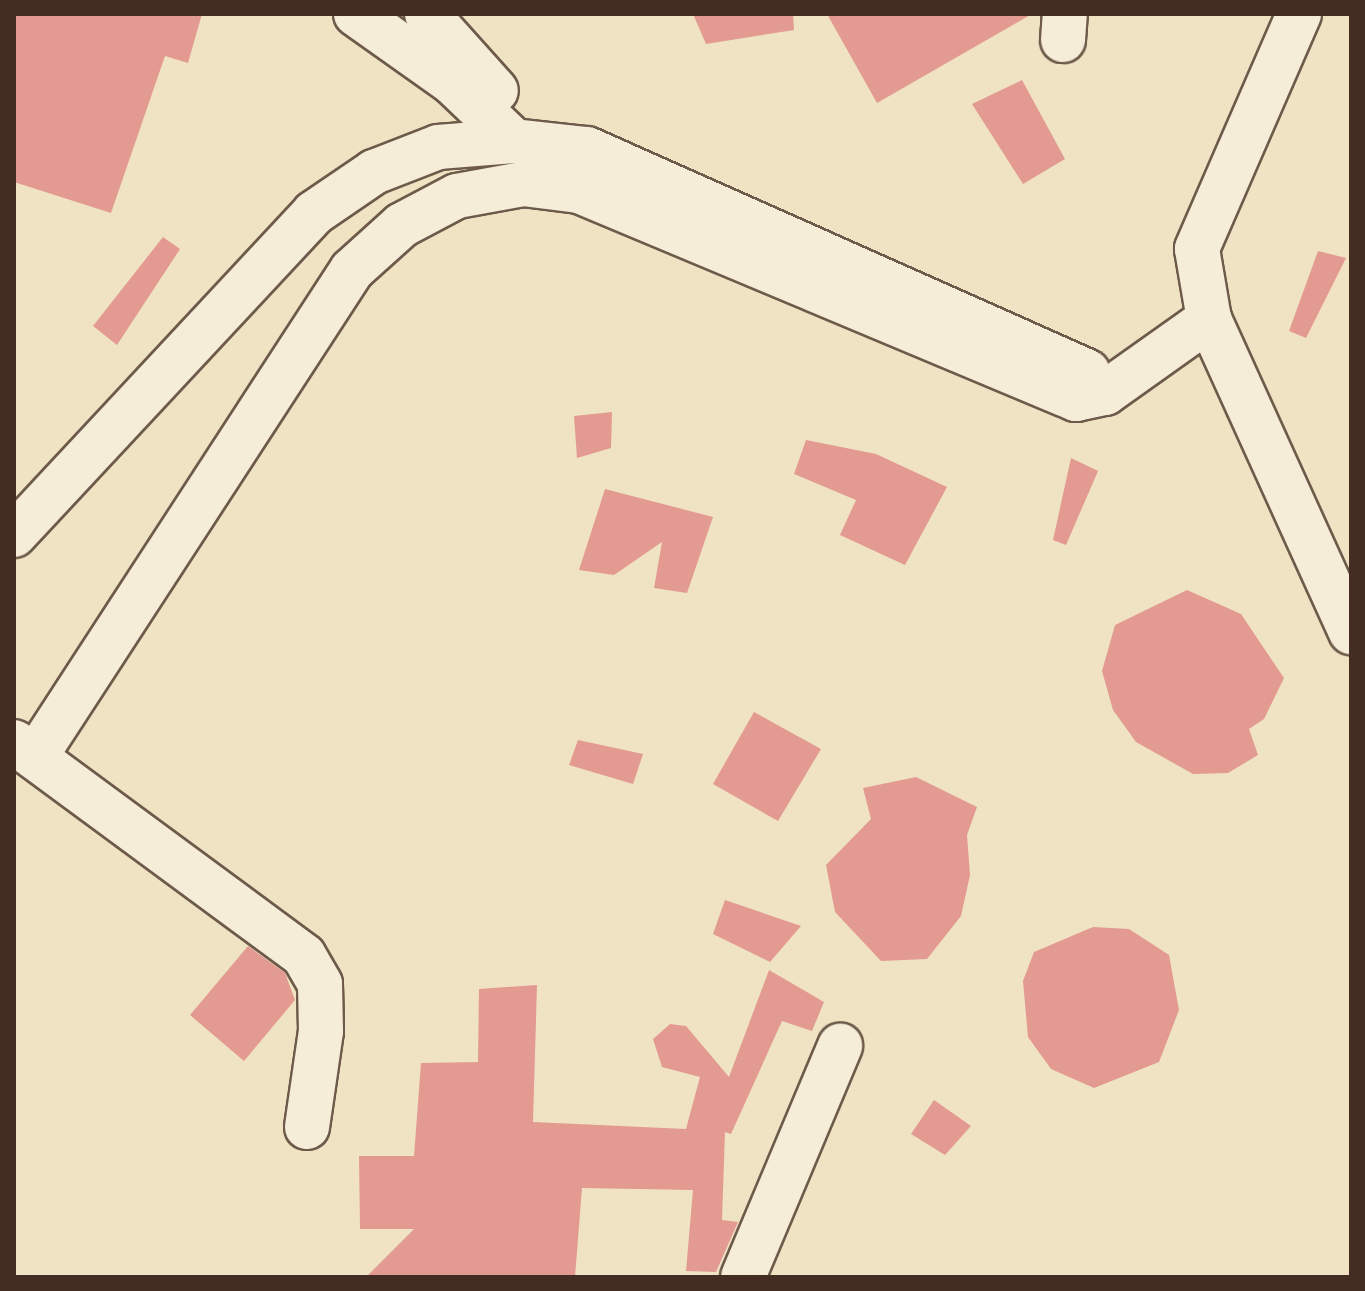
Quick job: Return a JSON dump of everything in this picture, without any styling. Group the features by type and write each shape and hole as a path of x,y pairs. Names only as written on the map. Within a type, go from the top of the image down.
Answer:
{"street":[{"path":"356,14 531,143"},
{"path":"427,14 531,143"},
{"path":"1299,14 1197,249 1209,319 1351,632"},
{"path":"14,535 314,213 374,172 438,147 531,143 587,149 1102,385"},
{"path":"307,1127 321,1031 320,984 304,956 25,750 352,270 402,225 457,196 523,184 579,191 1102,385"},
{"path":"1102,385 1209,319"},
{"path":"743,1277 840,1046"}],"building":[{"path":"14,14 202,14 188,63 165,56 111,213 14,182"},
{"path":"693,14 793,14 794,30 706,44"},
{"path":"827,14 1032,14 877,103"},
{"path":"1022,80 1065,159 1023,184 972,104"},
{"path":"163,237 180,249 117,345 93,326"},
{"path":"1318,251 1346,258 1306,338 1289,331"},
{"path":"612,412 611,448 577,458 574,416"},
{"path":"806,440 876,454 947,487 905,565 840,535 856,500 794,474"},
{"path":"1071,458 1098,471 1066,545 1053,540"},
{"path":"605,489 713,517 687,593 654,588 662,542 614,575 579,570"},
{"path":"1187,590 1241,614 1284,678 1264,719 1249,729 1258,755 1228,773 1193,774 1136,742 1113,710 1102,671 1115,625"},
{"path":"754,712 821,749 778,821 713,784"},
{"path":"578,740 643,754 633,784 569,765"},
{"path":"916,777 977,807 967,835 970,875 961,916 927,959 881,961 835,912 826,865 871,819 863,788"},
{"path":"725,900 801,926 770,962 713,934"},
{"path":"1093,927 1129,929 1169,955 1179,1010 1159,1062 1094,1088 1051,1069 1028,1037 1023,981 1034,952"},
{"path":"248,946 285,973 295,1000 244,1061 190,1015"},
{"path":"769,970 824,1002 812,1031 782,1021 731,1134 725,1132 722,1220 738,1222 716,1272 686,1271 693,1190 582,1188 575,1277 366,1277 414,1229 360,1229 359,1156 414,1156 421,1063 478,1062 479,989 537,985 533,1122 686,1129 700,1077 662,1067 653,1039 670,1024 686,1026 729,1077"},
{"path":"934,1100 971,1126 945,1155 911,1134"}]}
